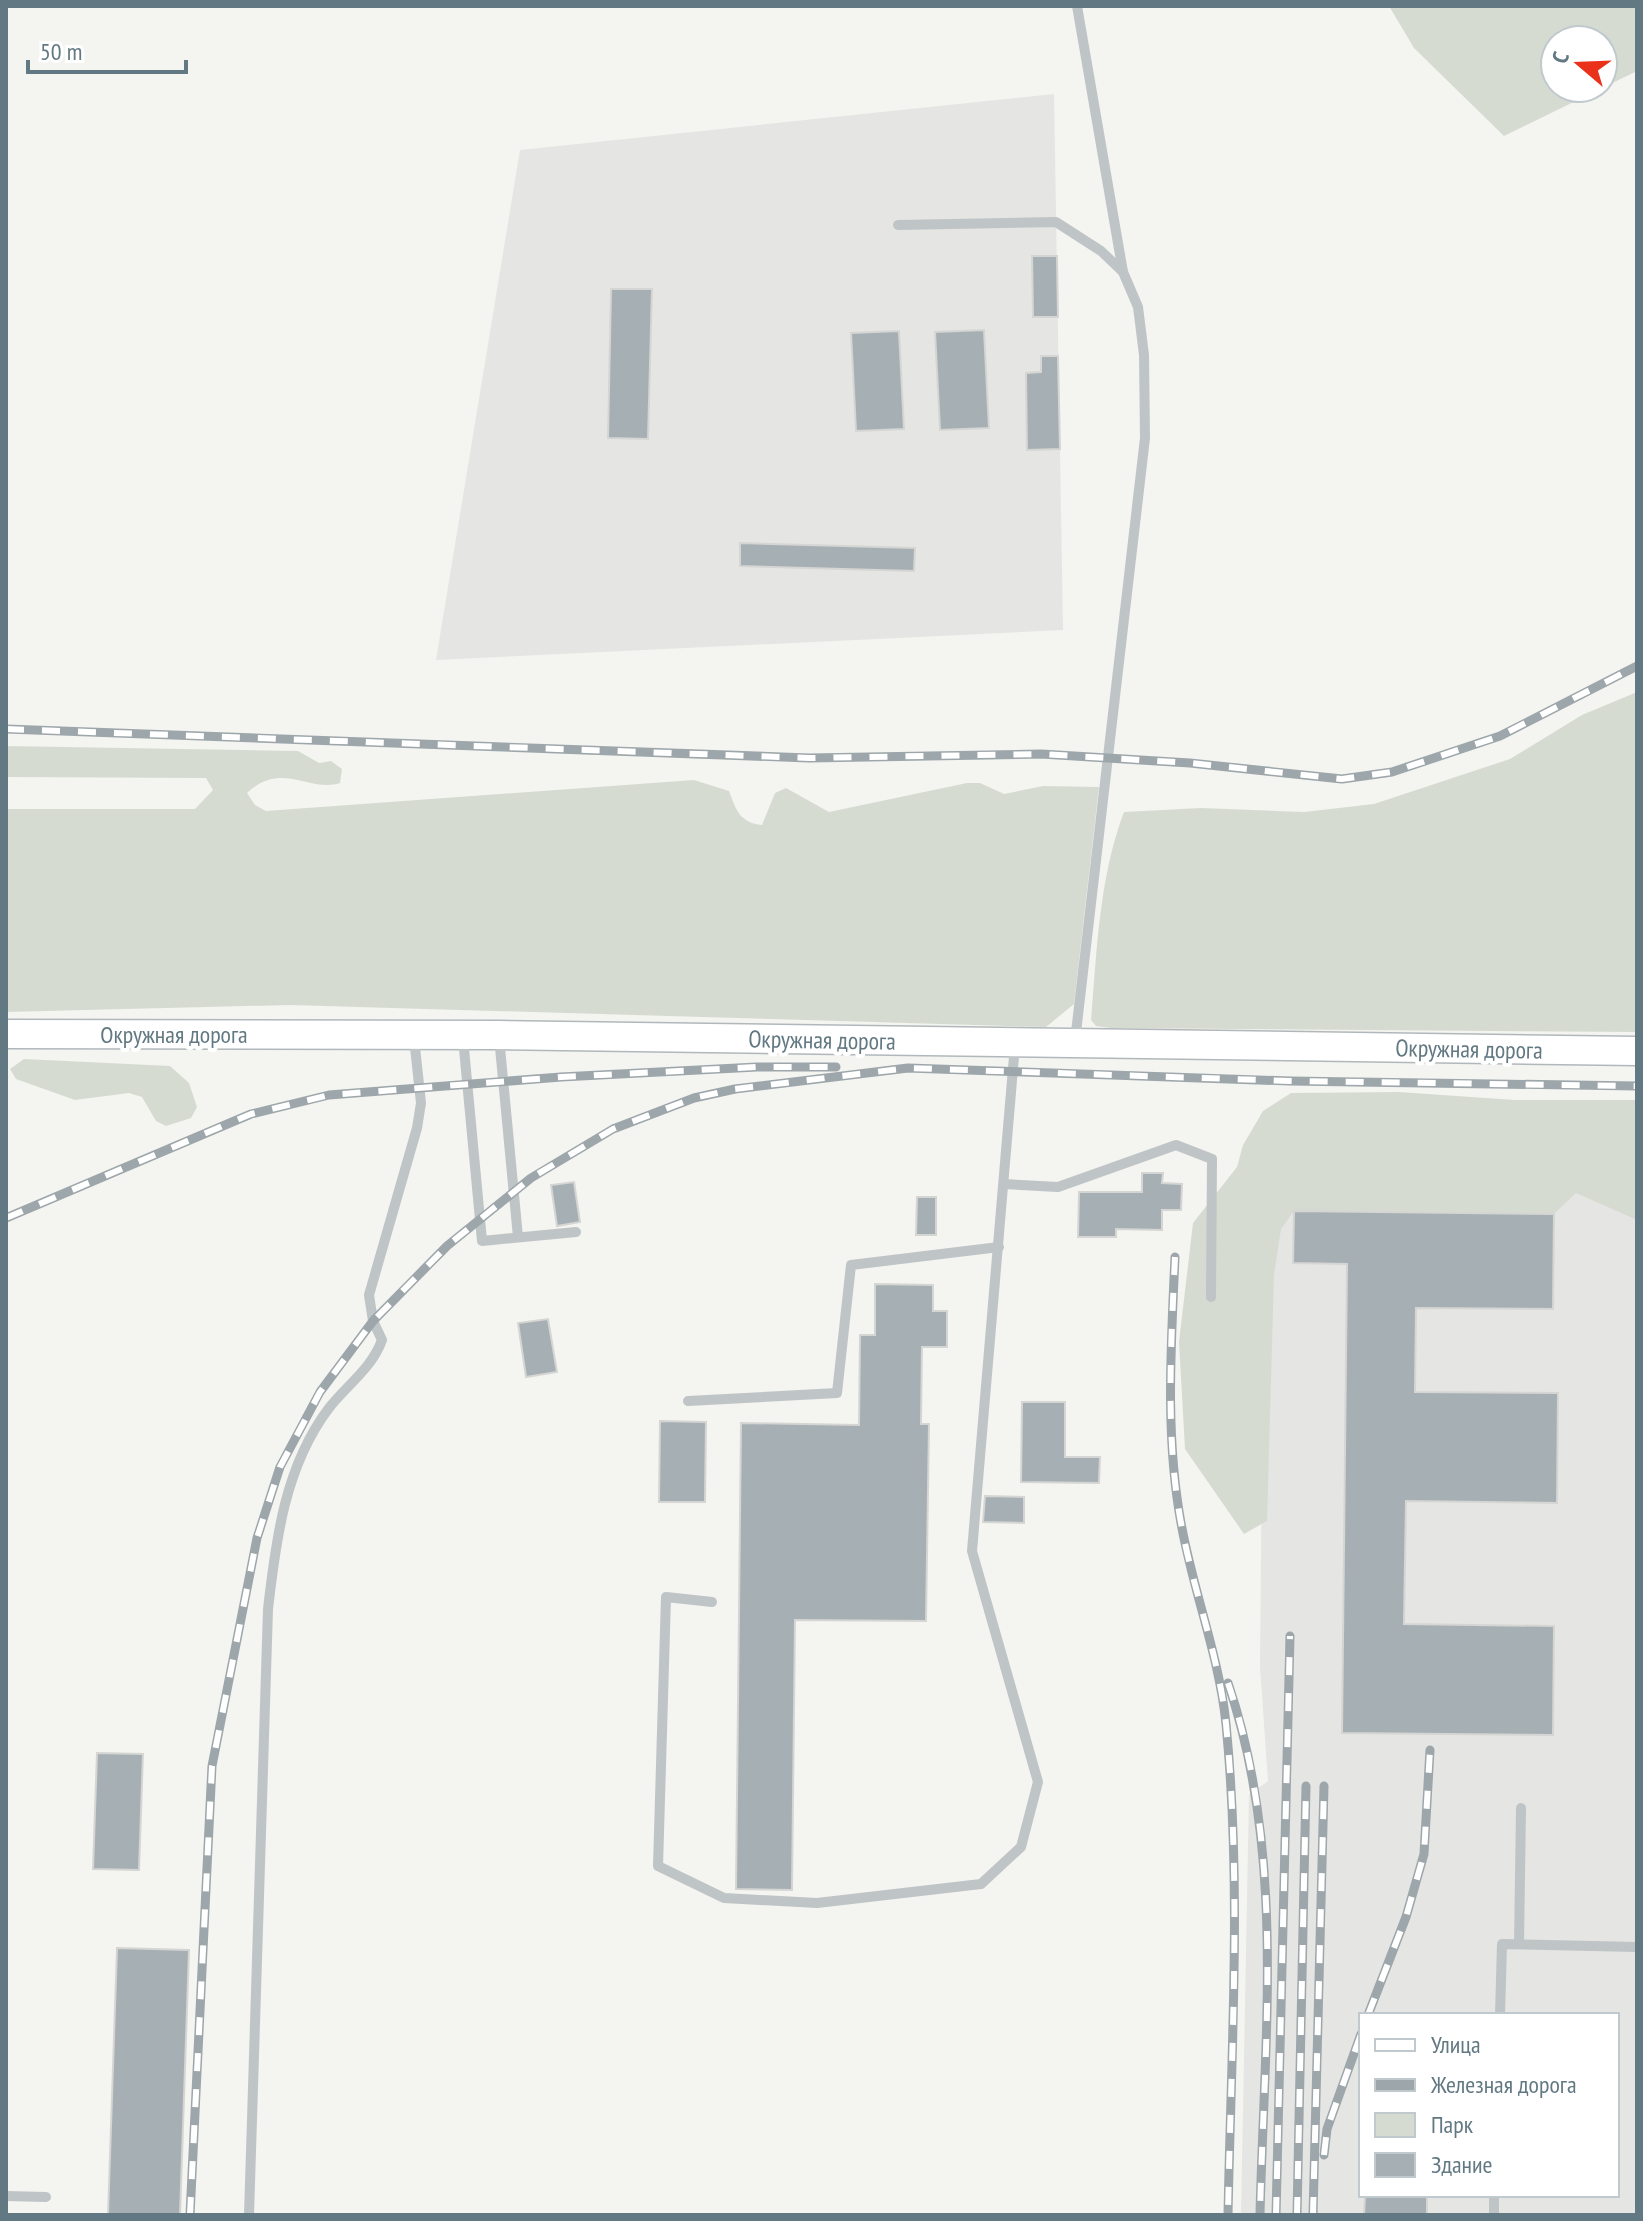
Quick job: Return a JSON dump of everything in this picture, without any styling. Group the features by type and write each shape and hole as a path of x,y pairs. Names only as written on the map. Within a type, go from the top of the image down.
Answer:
{"main road":[{"name":"Окружная дорога","path":"6,1034 499,1035 1637,1051"}],"lane":[{"path":"1074,1043 1145,438 1144,355 1138,307 1123,272 1077,6"},
{"path":"898,225 1056,222 1101,251 1123,272"},
{"path":"249,2215 268,1609 278,1525 302,1456 328,1410 376,1357 382,1340 373,1321 369,1295 417,1128 421,1103 413,1035"},
{"path":"462,1035 482,1241 576,1232"},
{"path":"499,1035 518,1237"},
{"path":"712,1602 666,1597 658,1866 724,1898 817,1903 981,1884 1021,1847 1038,1782 972,1551 1015,1043"},
{"path":"1004,1184 1058,1187 1176,1145 1212,1159 1211,1297"},
{"path":"688,1401 837,1393 851,1265 999,1247"},
{"path":"1519,1944 1521,1808"},
{"path":"1500,2013 1502,1944 1637,1947"},
{"path":"6,2196 46,2197"}],"shaded area":[{"path":"1054,94 1063,630 436,660 520,150"},
{"path":"1265,1121 1637,1170 1637,2215 1241,2215 1249,1795 1268,1781 1260,1667"}],"green space":[{"path":"1389,6 1637,6 1637,71 1619,80 1619,24 1539,24 1539,104 1569,104 1504,136 1414,48"},
{"path":"1637,692 1637,1032 1110,1028 1096,1026 1091,1020 1104,888 1124,812 1201,808 1304,812 1374,804 1510,759 1582,715"},
{"path":"6,746 298,751 319,763 331,761 342,769 340,783 317,784 284,778 260,784 247,793 255,805 266,811 694,780 729,791 744,818 762,825 775,793 786,788 829,812 967,783 980,783 1004,794 1043,786 1099,787 1074,1004 1046,1027 290,1005 6,1012 6,809 195,809 213,790 206,778 6,777"},
{"path":"24,1059 170,1066 189,1083 197,1107 191,1118 166,1126 156,1121 142,1097 129,1093 75,1100 16,1079 10,1069"},
{"path":"1399,1092 1515,1100 1637,1100 1637,1220 1576,1193 1554,1214 1294,1211 1281,1229 1274,1275 1267,1521 1244,1534 1185,1449 1179,1342 1193,1223 1237,1167 1243,1145 1263,1111 1291,1093"}],"building":[{"path":"1032,256 1057,256 1058,317 1033,317"},
{"path":"611,289 652,289 648,439 608,438"},
{"path":"984,330 989,428 940,430 935,332"},
{"path":"899,331 904,429 856,431 851,333"},
{"path":"1041,356 1058,356 1060,449 1027,450 1026,373 1041,372"},
{"path":"740,543 915,548 914,571 740,566"},
{"path":"1142,1173 1163,1173 1162,1183 1182,1184 1181,1210 1162,1210 1162,1230 1116,1229 1116,1237 1078,1237 1079,1192 1142,1192"},
{"path":"574,1182 580,1222 557,1226 551,1185"},
{"path":"917,1197 936,1197 936,1235 916,1235"},
{"path":"1294,1211 1554,1214 1553,1309 1416,1308 1415,1392 1558,1393 1557,1503 1406,1501 1404,1624 1554,1626 1553,1735 1342,1733 1347,1264 1293,1263"},
{"path":"875,1284 933,1285 933,1311 947,1311 947,1347 922,1347 921,1424 929,1424 926,1621 795,1620 792,1890 736,1889 741,1423 859,1425 860,1335 875,1335"},
{"path":"548,1319 557,1372 526,1377 518,1323"},
{"path":"1022,1402 1065,1402 1065,1457 1100,1457 1099,1483 1021,1482"},
{"path":"660,1421 706,1422 705,1502 659,1502"},
{"path":"985,1496 1024,1497 1024,1523 983,1522"},
{"path":"97,1753 143,1754 139,1870 93,1869"},
{"path":"117,1948 189,1950 180,2215 108,2215"},
{"path":"1365,2197 1427,2197 1427,2215 1364,2215"}],"railway":[{"path":"6,729 809,758 1041,754 1190,763 1342,779 1392,772 1500,736 1637,666"},
{"path":"6,1218 251,1114 329,1095 561,1077 757,1067 836,1067"},
{"path":"190,2215 212,1766 257,1538 280,1467 320,1392 373,1321 447,1246 531,1178 613,1129 694,1098 735,1089 908,1068 1290,1081 1637,1086"},
{"path":"1175,1257 1170,1390 1176,1490 1186,1548 1223,1698 1231,1785 1234,1970 1228,2215"},
{"path":"1276,2215 1290,1636"},
{"path":"1228,1683 1246,1748 1258,1813 1265,1880 1267,2014 1260,2215"},
{"path":"1369,2013 1406,1917 1424,1854 1430,1750"},
{"path":"1297,2215 1306,1786"},
{"path":"1313,2215 1324,1786"},
{"path":"1324,2155 1327,2129 1359,2040"}]}
